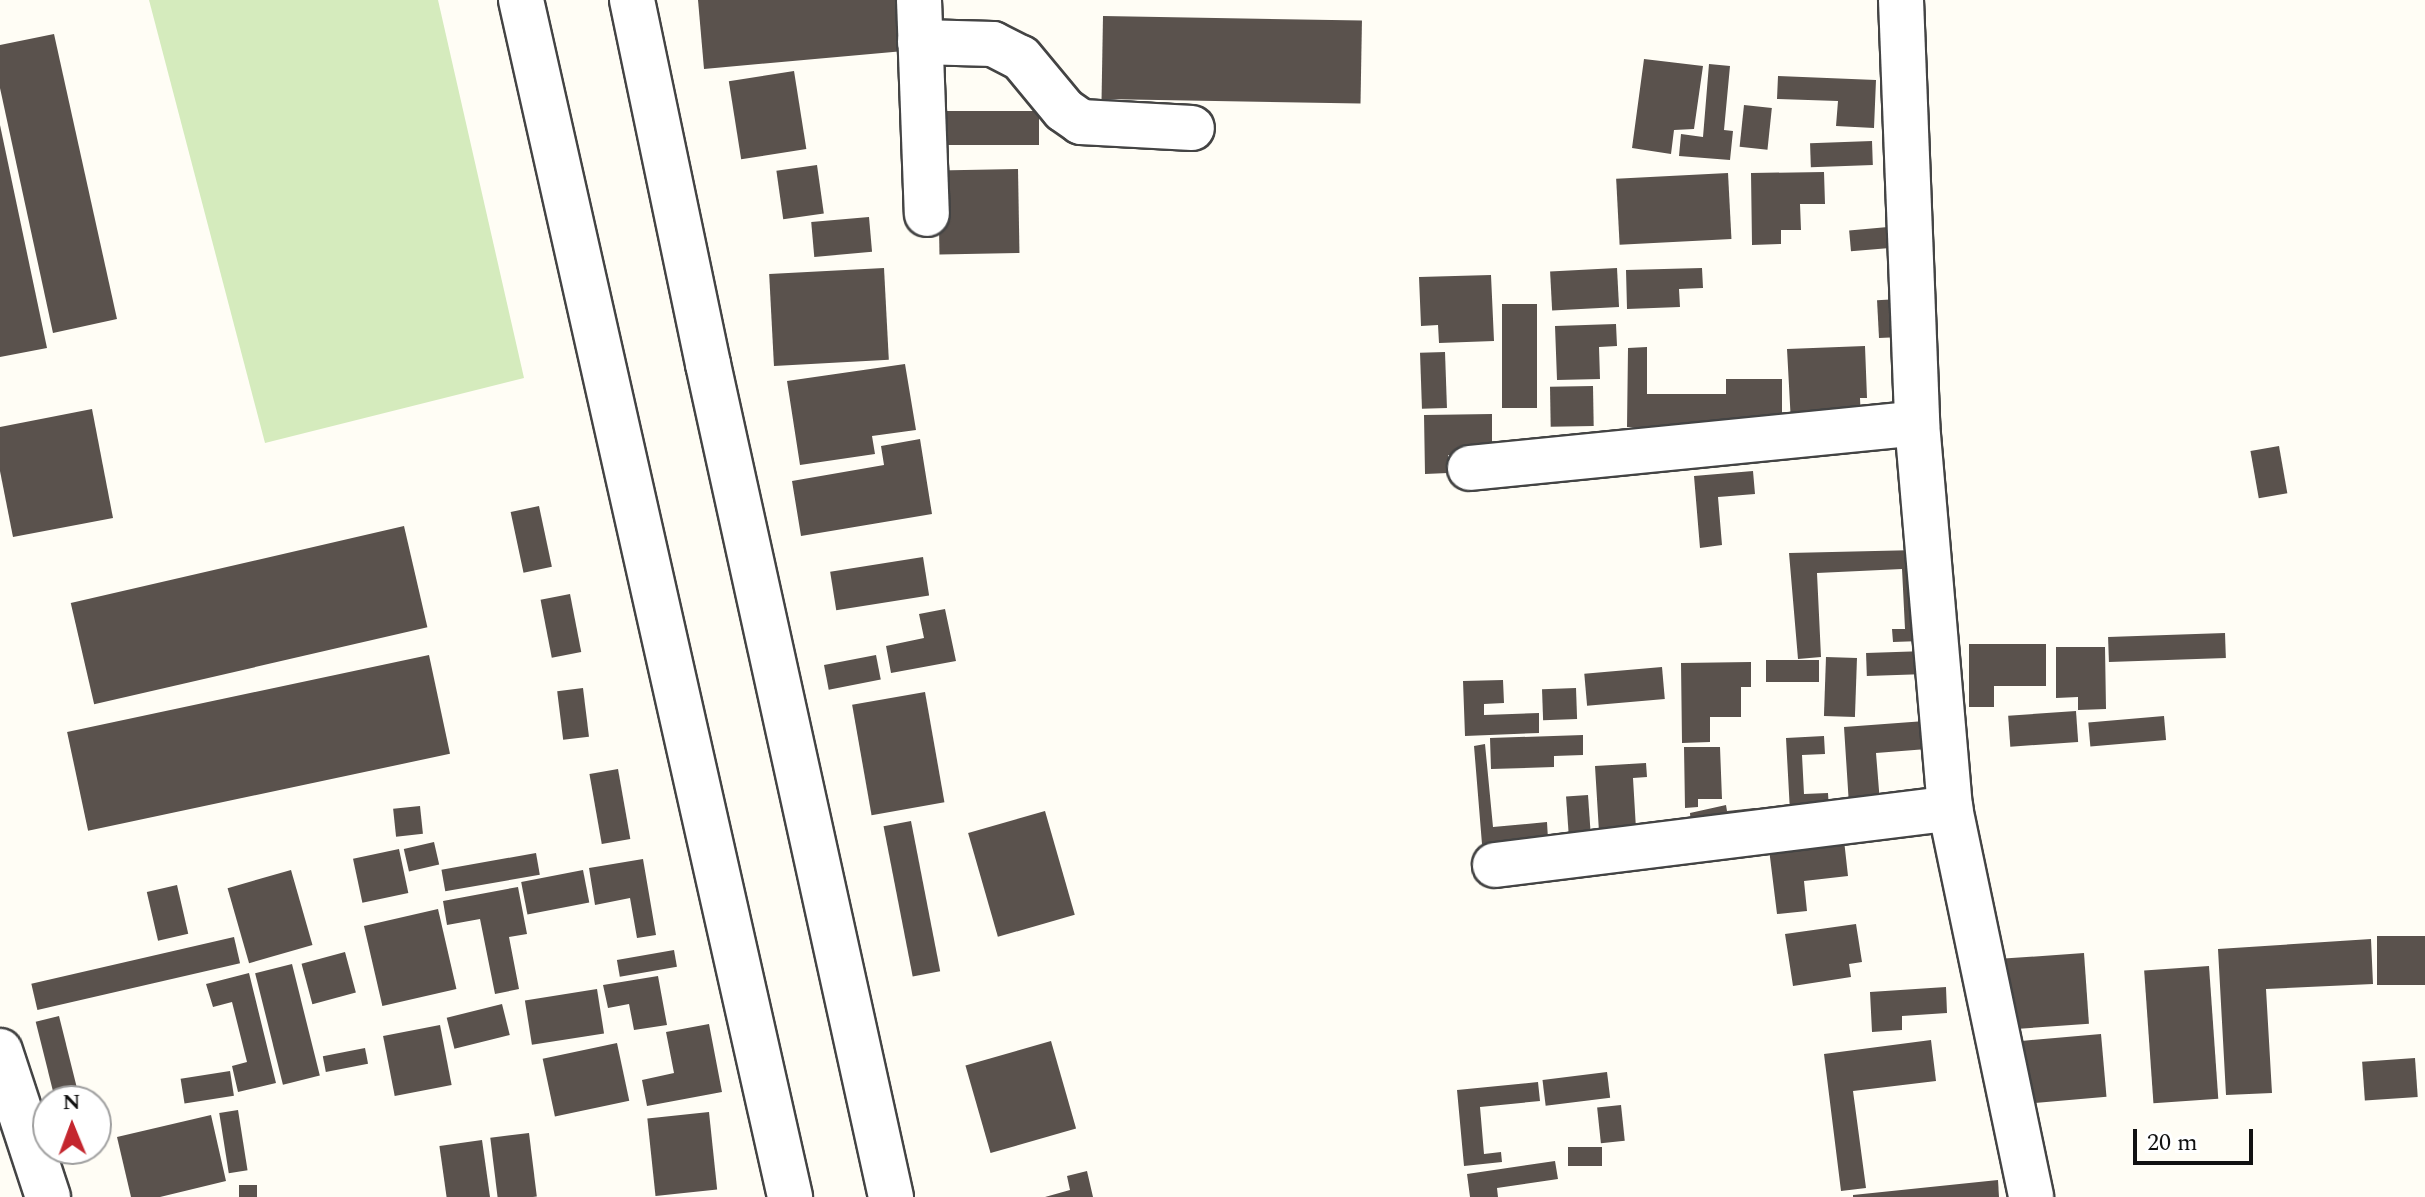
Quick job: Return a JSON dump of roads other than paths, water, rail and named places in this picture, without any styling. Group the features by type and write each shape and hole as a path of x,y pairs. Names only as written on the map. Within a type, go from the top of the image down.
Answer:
{"street":[{"path":"521,0 790,1197"},
{"path":"632,0 891,1197"},
{"path":"1901,0 1917,423 1950,808 2031,1197"},
{"path":"927,214 919,21 993,44 1021,58 1064,110 1081,122 1192,128"},
{"path":"1470,468 1917,423"},
{"path":"1495,865 1950,808"},
{"path":"0,1051 38,1195"}]}
